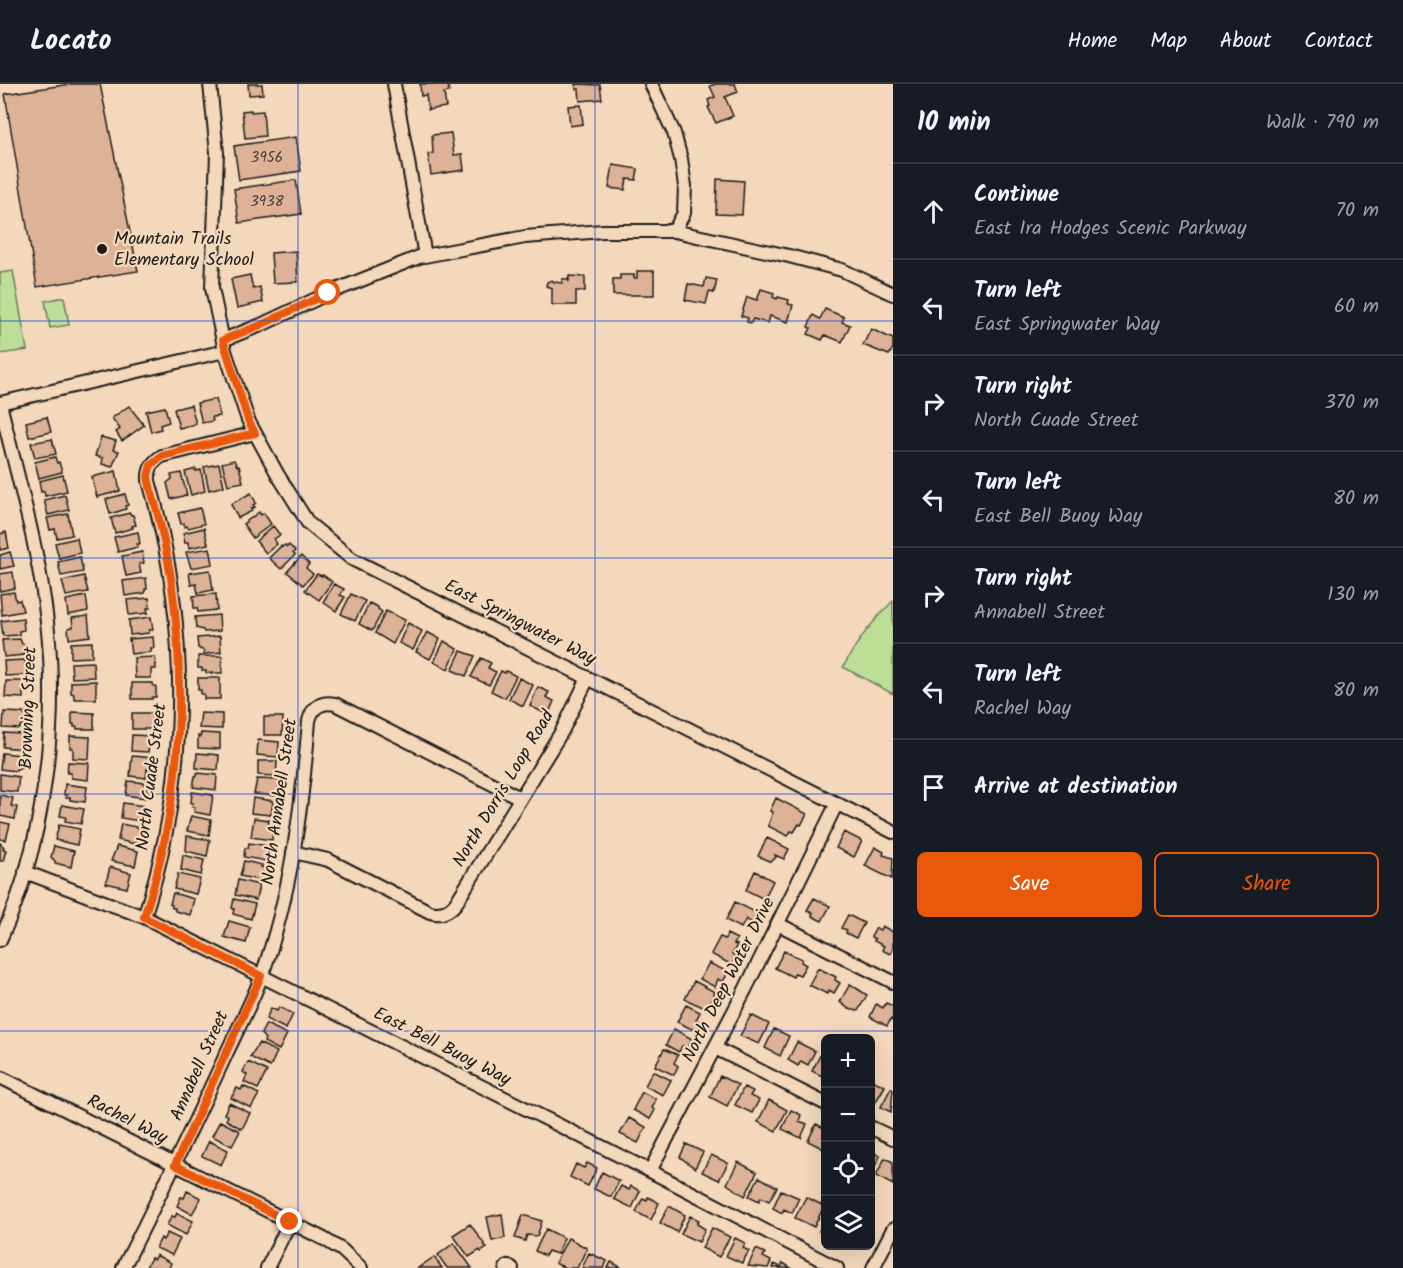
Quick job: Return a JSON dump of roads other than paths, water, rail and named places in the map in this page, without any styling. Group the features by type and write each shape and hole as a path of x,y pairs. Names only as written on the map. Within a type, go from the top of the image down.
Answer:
{"street":[{"name":"East Springwater Way","path":"210,84 217,153 212,288 224,345 248,420 308,523 352,559 893,832"},
{"path":"394,84 425,256"},
{"path":"651,84 674,134 681,159 685,186 684,213 675,231"},
{"path":"0,403 224,345 328,293 425,256 525,237 603,231 675,231 842,270 893,294"},
{"name":"Browning Street","path":"0,403 41,581 51,666 46,769 37,824 25,872 0,940"},
{"name":"North Cuade Street","path":"144,917 168,827 177,745 179,694 174,603 163,536 149,481 149,470 162,456 255,433"},
{"name":"North Dorris Loop Road","path":"293,852 328,860 430,912 450,909 456,903 562,731 588,678"},
{"name":"North Annabell Street","path":"261,976 282,906 293,852 309,721 312,711 320,705 335,704 520,798"},
{"name":"North Deep Water Drive","path":"650,1171 715,1048 837,803"},
{"name":"East Bell Buoy Way","path":"25,872 144,917 650,1171 837,1268"},
{"path":"778,924 893,982"},
{"name":"Annabell Street","path":"123,1268 175,1165 261,976"},
{"path":"715,1048 821,1102"},
{"name":"Rachel Way","path":"0,1077 333,1244 361,1268"},
{"path":"875,1129 893,1138"},
{"path":"267,1268 290,1222"},
{"path":"873,1268 893,1229"}],"place":[{"name":"Mountain Trails Elementary School","path":"102,249"}]}
